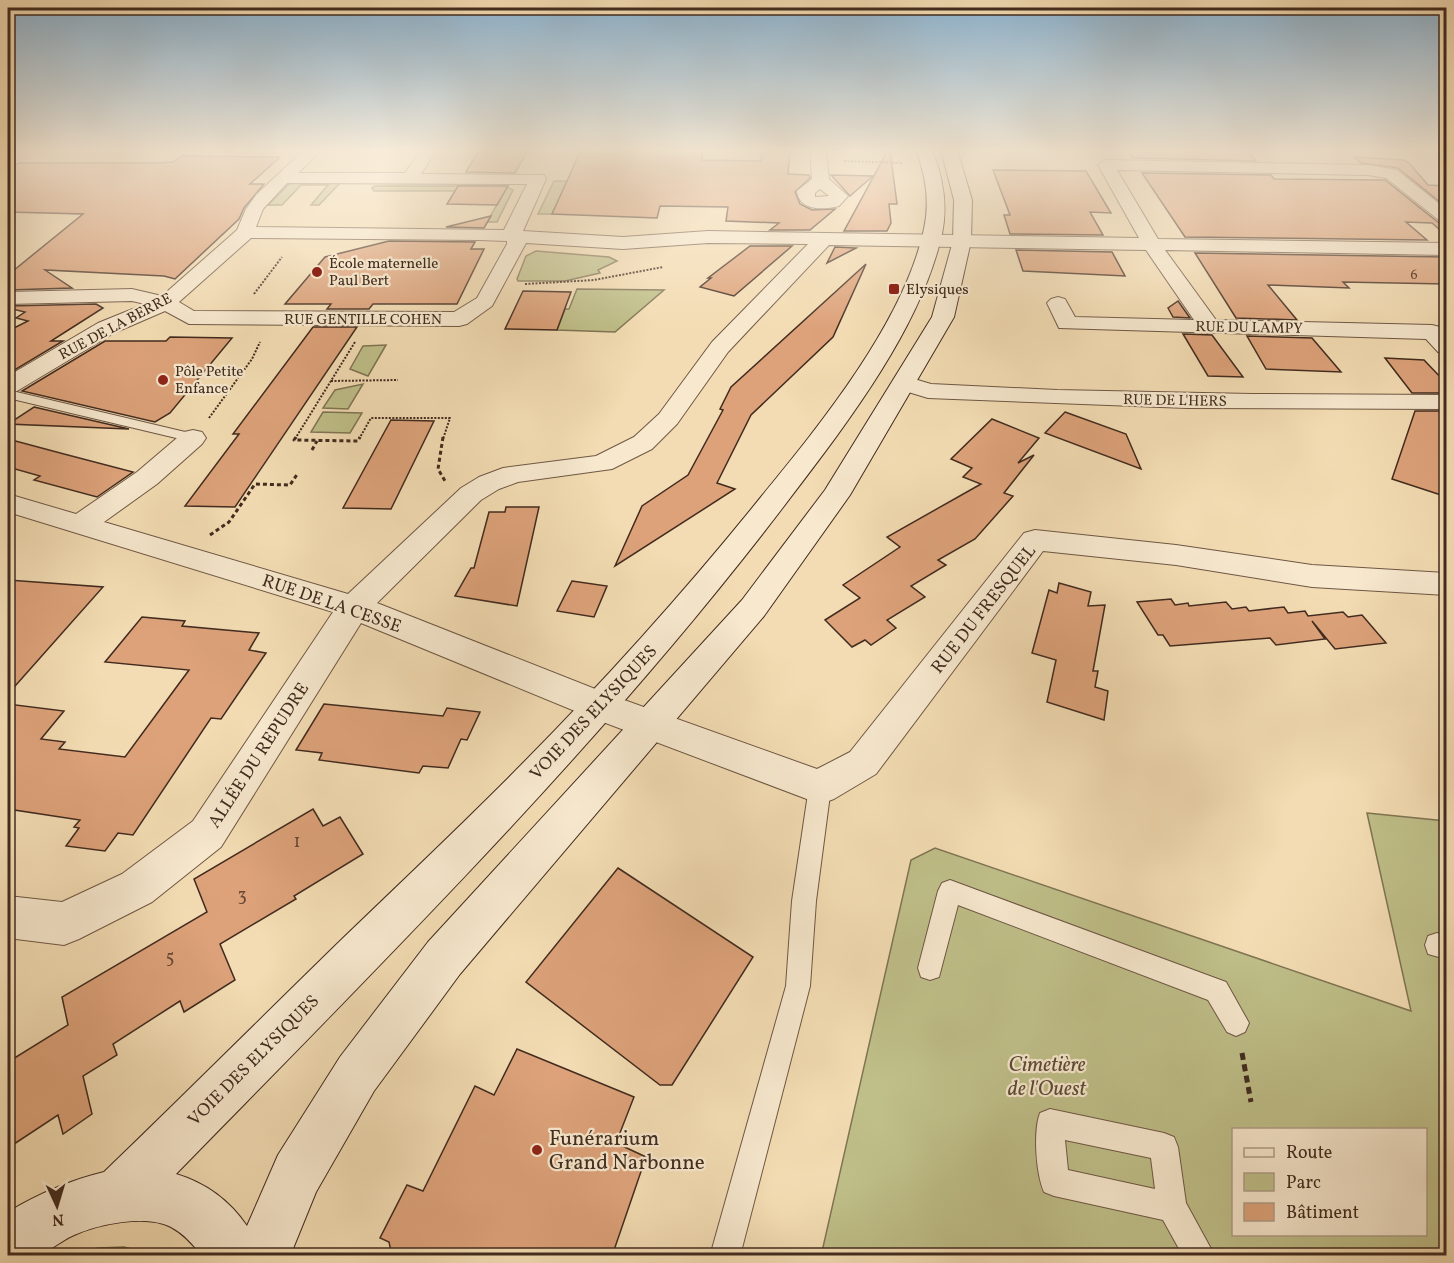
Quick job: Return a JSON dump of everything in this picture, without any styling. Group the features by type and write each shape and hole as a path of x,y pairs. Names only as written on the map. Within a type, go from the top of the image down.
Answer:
{"street":[{"path":"255,209 246,225 246,232 514,236 623,243 716,237 1446,249"},
{"name":"RUE GENTILLE COHEN","path":"8,297 132,295 166,303 189,316 268,319 459,319 485,302 517,244 513,230 523,209"},
{"name":"VOIE DES ELYSIQUES","path":"118,1196 541,770 701,593 794,475 867,374 902,308 947,241 960,209"},
{"path":"1132,209 1152,244 1209,326"},
{"name":"RUE DE LA BERRE","path":"8,386 106,328 166,303 246,232"},
{"name":"ALLÉE DU REPUDRE","path":"8,917 64,924 137,888 207,834 354,607 471,494 489,483 513,474 602,463 643,443 668,419 701,371 727,339 824,238"},
{"name":"VOIE DES ELYSIQUES","path":"262,1256 297,1174 357,1074 444,958 760,598 836,495 943,317 947,241"},
{"name":"RUE DU LAMPY","path":"1058,303 1067,323 1432,332 1446,347"},
{"name":"RUE DE L'HERS","path":"904,383 928,391 1086,397 1287,403 1446,402"},
{"path":"81,524 147,478 192,438"},
{"name":"RUE DE LA CESSE","path":"8,503 354,607 650,725"},
{"name":"RUE DU FRESQUEL","path":"820,787 863,763 1035,540 1176,555 1312,576 1446,584"},
{"path":"650,725 820,787"},
{"path":"11,1240 52,1217 86,1203 118,1196 149,1194 178,1201 202,1215 222,1235 234,1256"}],"lane":[{"path":"8,394 192,438"},
{"path":"726,1256 798,986 804,901 820,787"},
{"path":"930,968 950,891 1217,991 1236,1023"},
{"path":"1172,1207 1200,1256"}],"path":[{"path":"494,285 564,284 636,274 690,258 705,250 716,237"},
{"path":"192,438 252,359 268,319"},
{"path":"370,319 294,440 358,441 371,418 450,418 441,444 438,469 451,490 471,494"},
{"path":"330,381 398,380"},
{"path":"312,450 317,440"},
{"path":"181,554 229,522 255,484 290,485 298,473"},
{"path":"1236,1023 1251,1102"}],"green space":[{"path":"494,209 504,209 497,222 487,222"},
{"path":"540,209 555,209 552,214 538,214"},
{"path":"536,251 609,257 617,261 598,270 600,273 565,281 518,281 526,256"},
{"path":"577,289 664,290 615,332 557,330 565,309 569,309"},
{"path":"386,345 368,376 350,369 363,346"},
{"path":"363,384 348,409 323,408 335,390"},
{"path":"323,412 362,413 350,433 311,432"},
{"name":"Cimetière de l'Ouest","path":"1367,813 1446,821 1446,1255 821,1256 911,860 935,848 1411,1011"},
{"path":"124,1247 154,1255 69,1255 98,1248"}],"building":[{"path":"8,209 244,209 239,219 175,279 164,276 45,270 72,288 8,290 8,275 83,214 8,212"},
{"path":"554,209 659,209 657,218 552,214"},
{"path":"728,209 835,209 810,230 770,230 779,223 726,221"},
{"path":"856,209 890,209 891,223 887,231 844,231"},
{"path":"1008,209 1109,209 1111,213 1090,212 1103,235 1010,234 1004,215 1010,215"},
{"path":"1166,209 1421,209 1439,223 1446,224 1446,235 1432,223 1406,222 1427,240 1185,237"},
{"path":"491,216 484,228 446,227"},
{"name":"École maternelle Paul Bert","path":"389,241 475,242 471,249 484,249 457,304 373,304 369,309 327,309 331,304 285,304 325,257"},
{"path":"750,246 792,246 734,296 700,287 711,278 708,278"},
{"path":"835,247 856,248 827,263"},
{"path":"1016,250 1112,252 1125,276 1023,271"},
{"path":"1195,253 1446,257 1446,284 1343,282 1349,288 1268,285 1297,320 1236,318"},
{"path":"866,264 833,337 751,415 717,483 735,489 615,566 642,506 688,475 723,410 720,409 731,387"},
{"path":"523,291 571,292 557,330 505,329"},
{"path":"1178,301 1190,318 1173,317 1168,308"},
{"path":"96,304 103,308 51,341 63,341 8,374 8,331 28,321 16,318 25,312 8,308 8,306"},
{"path":"313,327 357,327 235,507 185,506 239,434 233,434"},
{"path":"1183,334 1212,335 1243,377 1208,376"},
{"path":"1247,336 1312,338 1341,372 1266,369"},
{"name":"Pôle Petite Enfance","path":"170,337 232,338 170,413 155,422 22,391 105,341 166,341"},
{"path":"1385,358 1424,360 1446,383 1446,393 1412,393"},
{"path":"34,407 129,429 8,424"},
{"path":"1415,411 1446,411 1446,475 1441,495 1392,479"},
{"path":"1065,412 1126,434 1141,469 1045,433"},
{"path":"992,419 1039,438 1018,463 1034,455 1004,493 1013,496 975,539 938,560 946,565 911,586 925,597 887,620 896,628 871,645 865,640 852,647 825,620 860,598 843,585 900,547 887,537 981,484 963,477 972,468 951,459"},
{"path":"391,420 434,421 391,509 343,508"},
{"path":"8,439 133,472 97,497 34,480 40,476 8,467"},
{"path":"506,507 539,507 517,606 455,596 471,568 474,568 489,512 505,512"},
{"path":"8,580 103,587 8,694"},
{"path":"572,581 607,586 594,617 557,611"},
{"path":"1059,583 1091,592 1088,606 1105,605 1093,671 1098,671 1095,687 1108,691 1104,720 1047,702 1056,660 1032,653 1049,590 1057,593"},
{"path":"1171,599 1175,605 1188,603 1189,606 1226,602 1232,609 1246,607 1249,611 1284,607 1288,613 1305,611 1308,616 1343,612 1348,617 1362,615 1386,643 1335,649 1312,621 1325,639 1276,645 1270,638 1170,646 1163,635 1158,635 1137,602"},
{"path":"142,617 185,621 182,626 259,633 249,650 266,653 221,719 211,718 133,835 118,833 105,851 66,846 79,828 74,827 80,820 8,809 8,704 64,711 41,739 65,742 59,749 125,757 189,670 105,662"},
{"path":"324,704 443,716 447,708 480,712 467,740 461,739 448,768 423,766 419,773 319,760 322,753 296,750"},
{"path":"313,809 323,826 340,817 363,854 294,896 296,899 220,944 235,980 184,1012 180,1001 113,1044 117,1055 83,1076 92,1114 63,1134 58,1115 8,1148 8,1062 68,1025 62,997 207,912 194,879"},
{"path":"618,868 753,957 672,1085 660,1085 526,982"},
{"name":"Funérarium Grand Narbonne","path":"517,1049 634,1097 616,1143 646,1157 612,1256 392,1256 389,1242 380,1238 407,1185 423,1191 475,1086 494,1095"}],"place":[{"name":"École maternelle Paul Bert","path":"317,272"},
{"name":"Elysiques","path":"894,289"},
{"name":"Pôle Petite Enfance","path":"163,380"},
{"name":"Funérarium Grand Narbonne","path":"537,1150"}]}
